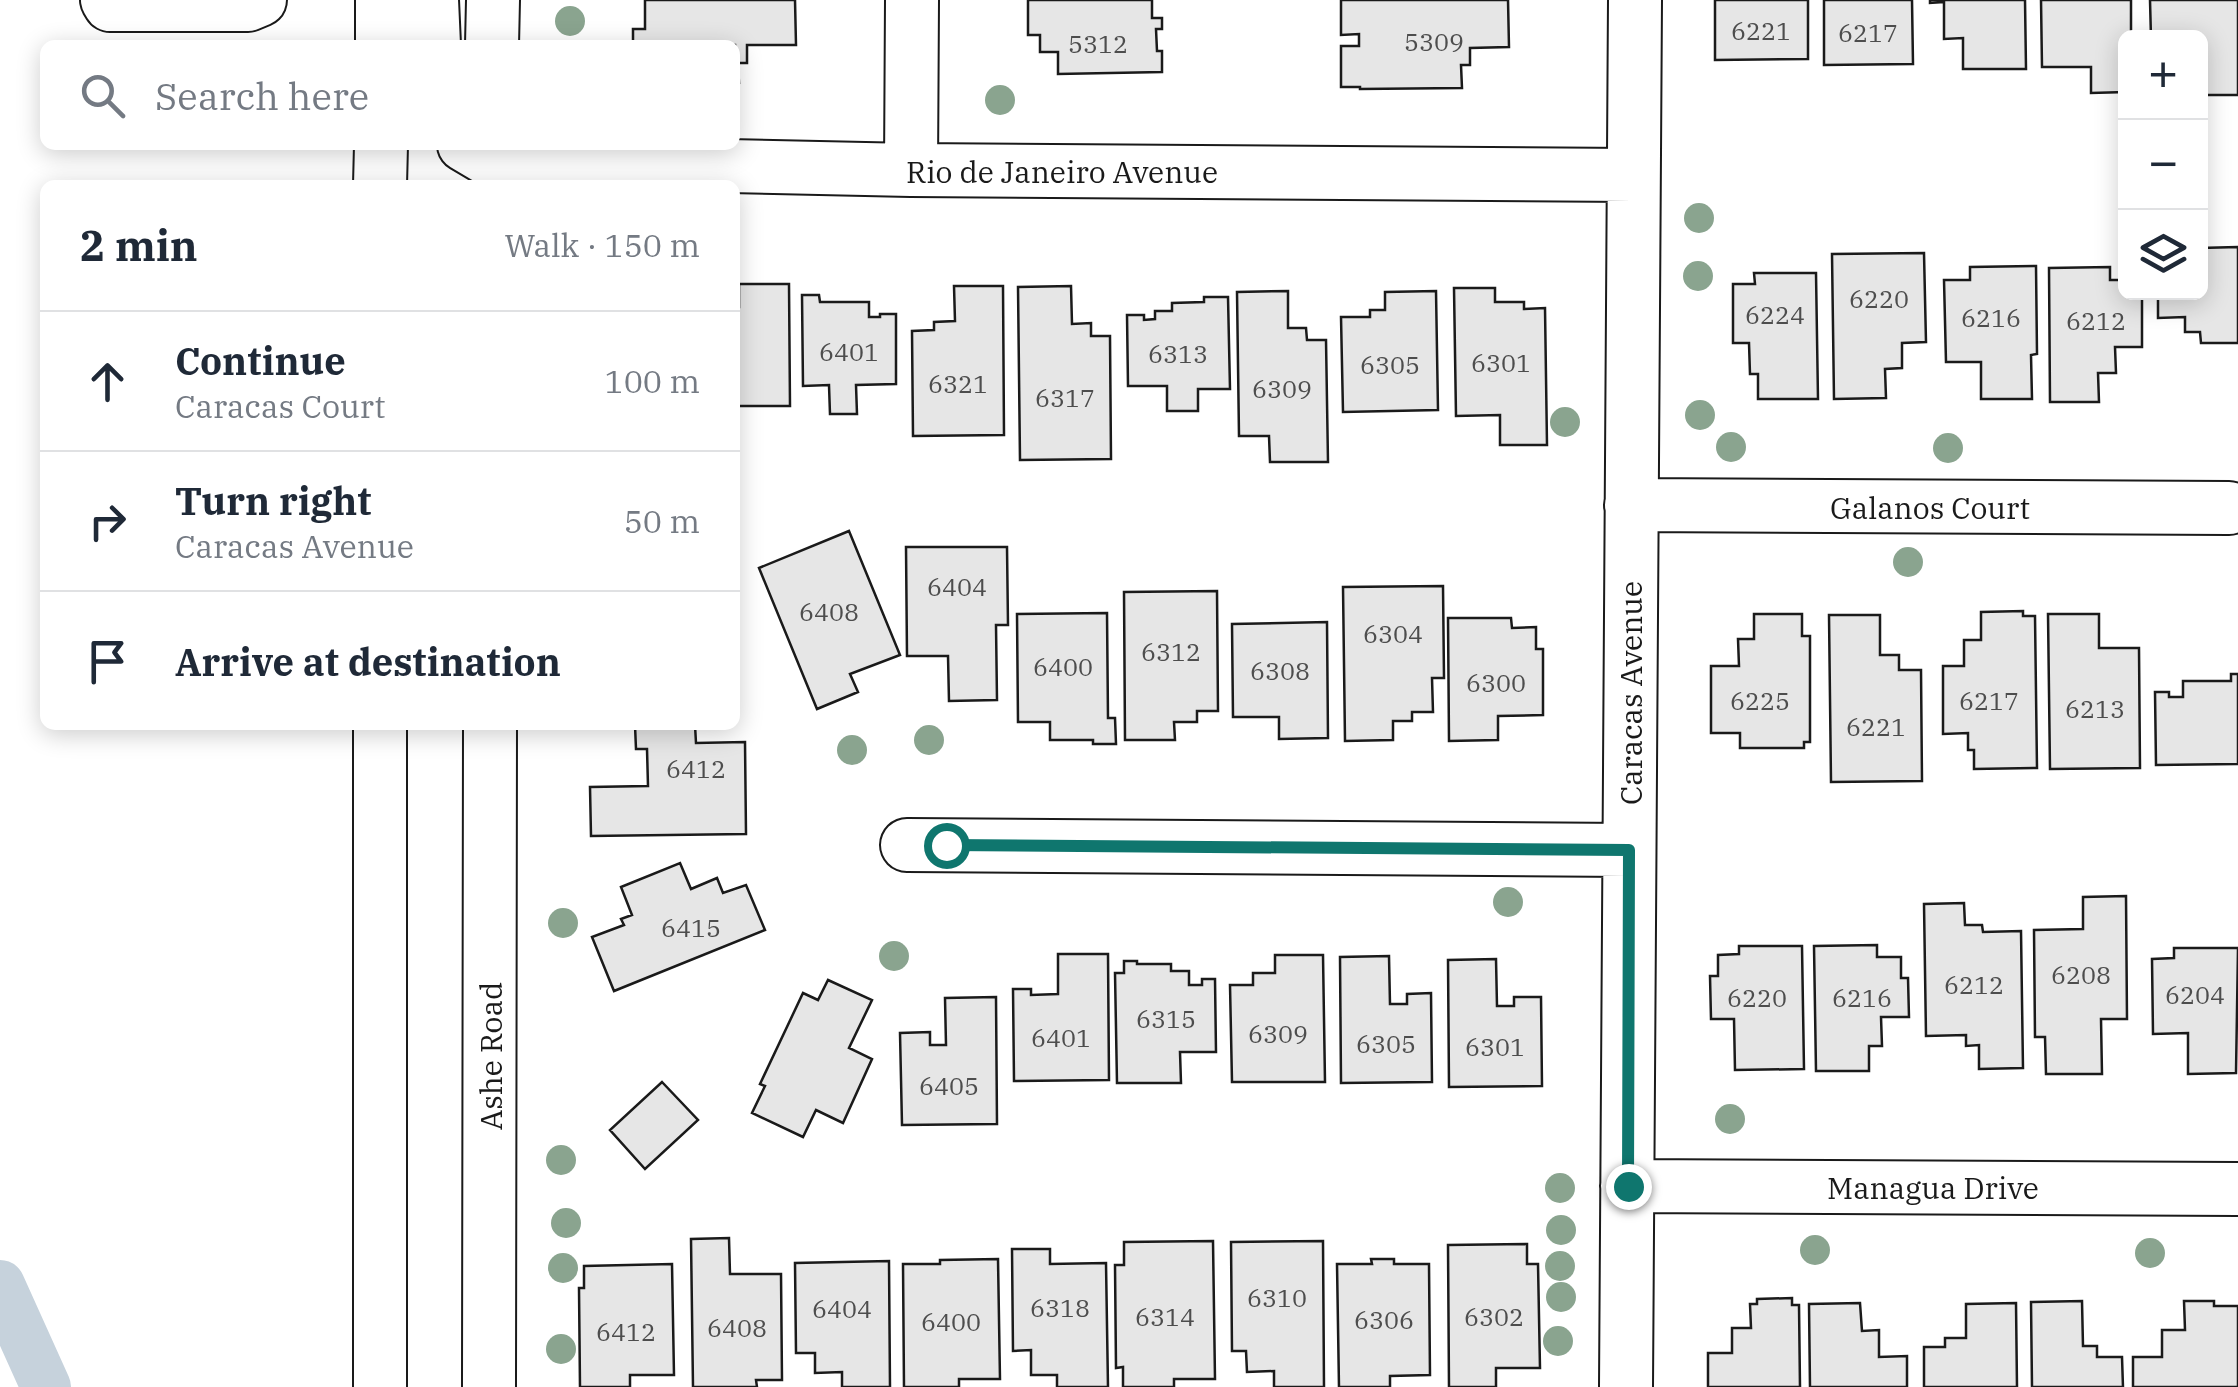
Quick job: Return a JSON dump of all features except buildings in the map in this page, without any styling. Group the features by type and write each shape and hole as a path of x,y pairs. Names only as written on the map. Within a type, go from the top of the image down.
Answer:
{"street":[{"path":"108,0 110,5 248,5 260,0"},
{"path":"382,0 382,40"},
{"path":"432,0 434,40"},
{"path":"492,40 493,0"},
{"path":"911,170 912,0"},
{"name":"Caracas Avenue","path":"1626,1387 1634,0"},
{"path":"380,150 380,180"},
{"name":"Rio de Janeiro Avenue","path":"485,159 911,170 1633,175"},
{"name":"Galanos Court","path":"1631,505 2229,508"},
{"path":"380,730 380,1387"},
{"name":"Ashe Road","path":"489,1387 490,730"},
{"path":"907,845 1629,850"},
{"name":"Managua Drive","path":"1628,1186 2238,1189"}],"waterway":[{"path":"0,1285 46,1387"}],"route":[{"path":"946,845 1629,850 1628,1186"}]}
